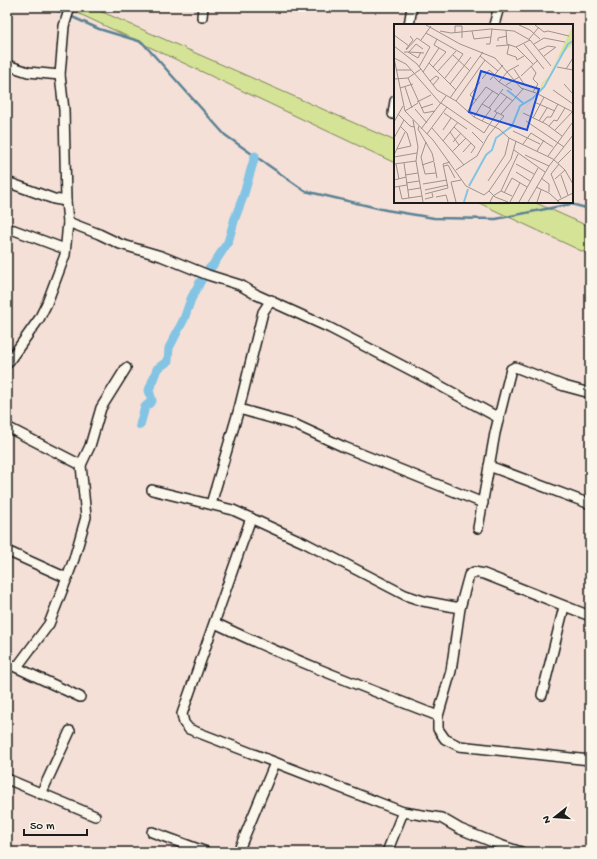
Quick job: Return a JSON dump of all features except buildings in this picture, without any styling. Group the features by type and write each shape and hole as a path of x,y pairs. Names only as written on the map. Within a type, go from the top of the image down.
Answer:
{"street":[{"path":"7,364 39,319 47,304 65,255 68,222 66,201 64,110 60,75 64,26 70,7"},
{"path":"202,17 203,7"},
{"path":"409,24 412,7"},
{"path":"494,24 499,7"},
{"path":"7,65 28,72 60,75"},
{"path":"393,114 394,108"},
{"path":"7,182 54,199 66,201"},
{"path":"68,222 120,244 161,256 208,275 240,285 257,295 271,300 330,328 499,418"},
{"path":"7,229 14,230 65,249"},
{"path":"211,504 239,409 263,312 271,300"},
{"path":"478,528 490,466 494,433 511,369 515,367 564,386 590,393"},
{"path":"17,667 50,624 74,559 86,517 81,464 90,446 101,408 126,368"},
{"path":"239,409 296,425 380,463 483,503"},
{"path":"7,426 81,464"},
{"path":"490,466 590,504"},
{"path":"152,490 233,510 305,543 405,595 423,601 460,608"},
{"path":"251,518 182,714 184,723 189,730 402,812 441,818 498,849 521,852"},
{"path":"7,551 67,578"},
{"path":"590,616 564,607 484,574 474,572 469,575 460,608 451,671 438,716 438,729 445,739 459,746 590,760"},
{"path":"542,695 564,607"},
{"path":"215,623 248,639 340,678 438,716"},
{"path":"7,663 80,697"},
{"path":"41,794 70,731"},
{"path":"238,852 275,763"},
{"path":"7,779 96,816"},
{"path":"387,852 402,812"},
{"path":"152,832 206,852"}],"green space":[{"path":"65,7 90,7 394,141 394,163"},
{"path":"479,203 536,203 590,227 590,255"}],"waterway":[{"path":"50,7 99,29 142,42 225,135 305,191 386,210 434,218 496,219 571,204 590,209"},
{"path":"140,425 145,407 152,401 149,390 157,369 168,361 169,348 184,319 191,299 205,273 213,265 228,242 255,156"}]}
